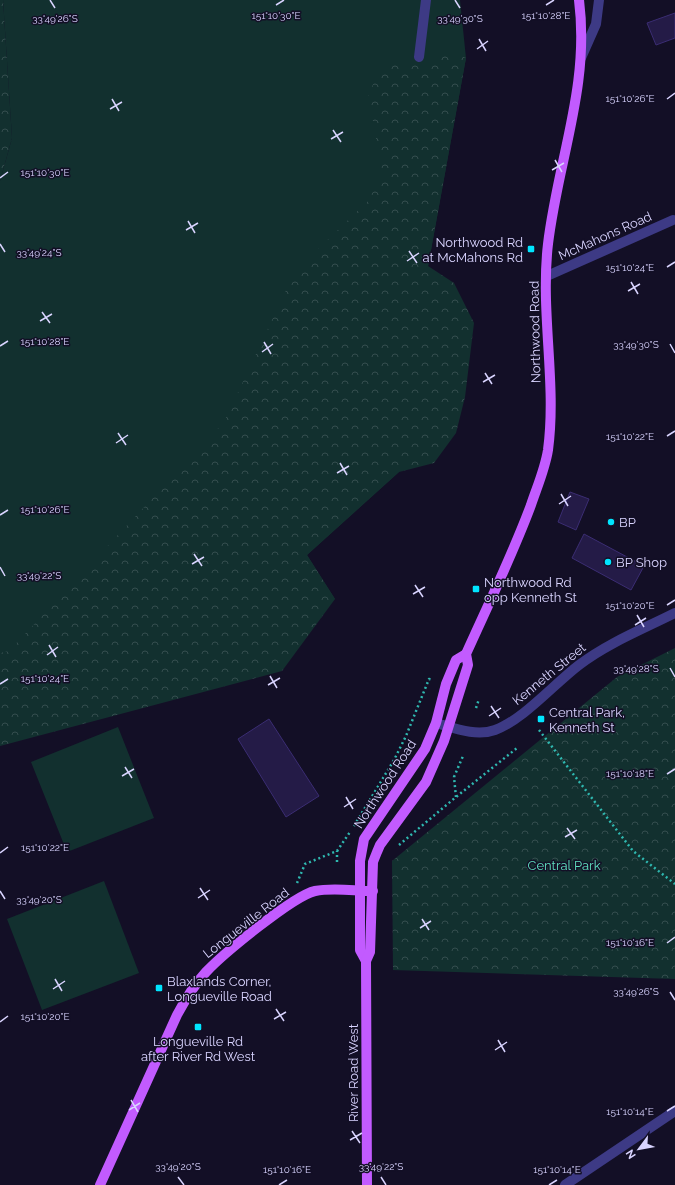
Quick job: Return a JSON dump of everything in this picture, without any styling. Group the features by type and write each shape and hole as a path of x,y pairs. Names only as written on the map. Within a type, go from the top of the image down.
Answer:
{"main road":[{"path":"579,0 582,22 582,58"},
{"name":"Northwood Road","path":"373,891 373,862 380,845 426,782 448,727 468,665 466,654 522,527 544,469 550,422 547,276 548,245 555,201 576,103 582,58"},
{"name":"Northwood Road","path":"360,891 360,861 364,838 425,749 436,723 446,684 456,660 466,654"},
{"name":"Longueville Road","path":"100,1185 177,1014 190,992 206,972 289,904 306,894 326,890 373,891"},
{"name":"River Road West","path":"360,891 360,950 366,961"},
{"name":"River Road West","path":"367,1185 366,961 370,952 373,891"}],"street":[{"path":"419,56 426,0"},
{"name":"Northwood Road","path":"582,58 596,24 599,0"},
{"name":"McMahons Road","path":"547,276 673,220"},
{"name":"Kenneth Street","path":"436,723 476,733 486,733 506,725 593,655 675,613"},
{"path":"565,1185 675,1111"}],"path":[{"path":"302,873 305,864 337,851 342,845 394,760 406,736 429,679"},
{"path":"476,708 479,699"},
{"path":"539,730 633,851 675,884"},
{"path":"395,850 456,797 517,748"},
{"path":"456,797 454,777 463,756"},
{"path":"342,845 346,846"},
{"path":"337,851 337,862"}],"green space":[{"path":"0,0 3,0 12,138 0,181"},
{"path":"3,0 460,0 466,58 428,267 399,472 307,555 335,599 0,744 0,181 12,138"},
{"path":"445,52 457,53 466,58 428,266 454,283 474,323 465,397 456,433 434,463 399,472 307,555 335,599 282,671 0,746 0,653 9,651 224,422 287,288 317,250 369,200 382,171 368,94 378,75 395,61 424,64"},
{"name":"Central Park","path":"675,648 675,979 393,970 392,861 617,677"},
{"path":"118,727 154,818 67,852 31,762"},
{"path":"104,881 139,973 42,1010 7,919"}],"building":[{"path":"675,13 675,38 656,45 647,23"},
{"path":"570,492 589,499 576,530 558,522"},
{"name":"BP Shop","path":"584,534 644,566 631,590 572,558"},
{"path":"269,719 319,796 286,817 238,739"}],"place":[{"name":"Northwood Rd at McMahons Rd","path":"531,249"},
{"name":"BP","path":"611,522"},
{"name":"BP Shop","path":"608,562"},
{"name":"Northwood Rd opp Kenneth St","path":"476,589"},
{"name":"Central Park, Kenneth St","path":"541,719"},
{"name":"Blaxlands Corner, Longueville Road","path":"159,988"},
{"name":"Longueville Rd after River Rd West","path":"198,1027"}]}
